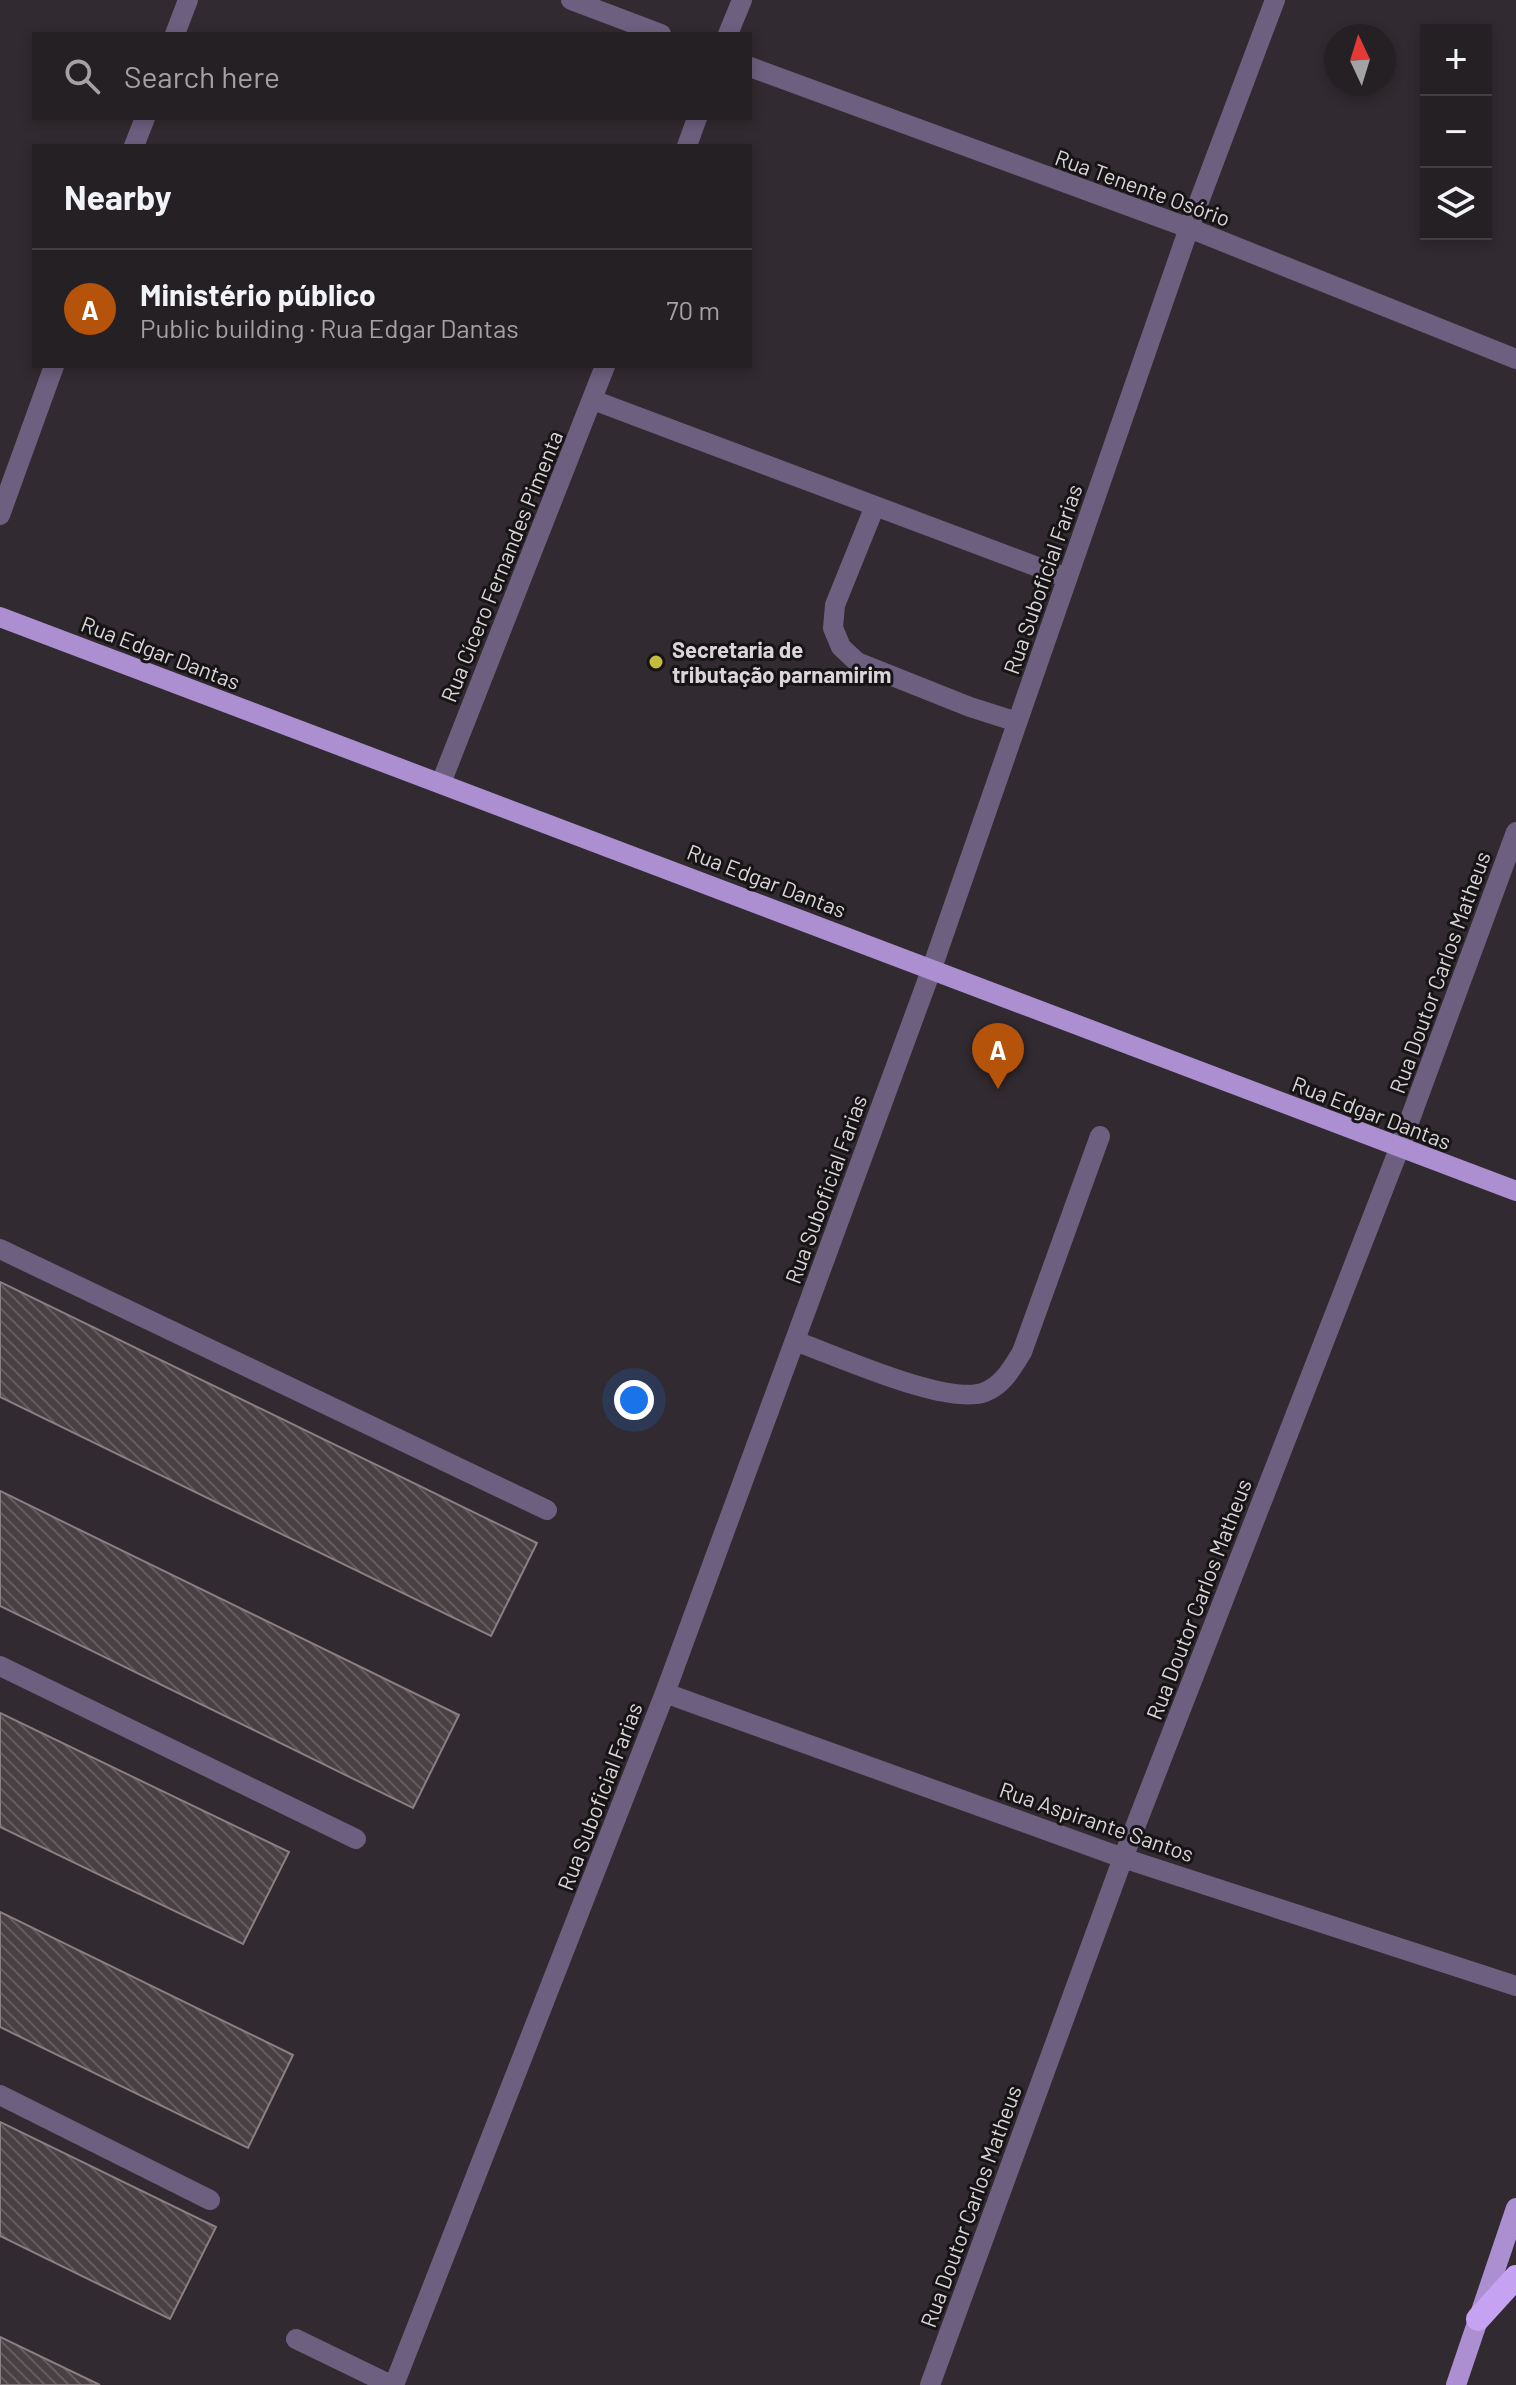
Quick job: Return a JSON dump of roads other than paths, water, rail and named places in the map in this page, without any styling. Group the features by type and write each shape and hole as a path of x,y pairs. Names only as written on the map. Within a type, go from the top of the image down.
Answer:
{"highway":[{"path":"1478,2319 1516,2277"}],"main road":[{"name":"Rua Edgar Dantas","path":"0,617 1516,1191"},
{"path":"1456,2385 1516,2208"}],"street":[{"path":"176,32 188,0"},
{"path":"571,0 656,32"},
{"path":"729,32 742,0"},
{"name":"Rua Suboficial Farias","path":"296,2339 392,2385 665,1693 932,968 1189,228 1275,0"},
{"name":"Rua Tenente Osório","path":"752,68 1189,228 1516,359"},
{"path":"135,144 144,120"},
{"path":"688,144 696,120"},
{"path":"0,515 53,368"},
{"name":"Rua Cícero Fernandes Pimenta","path":"441,783 604,368"},
{"path":"593,400 1067,578"},
{"path":"875,506 835,605 833,628 841,647 857,662 970,707 1017,722"},
{"name":"Rua Doutor Carlos Matheus","path":"930,2385 1123,1858 1399,1149 1516,832"},
{"path":"795,1341 933,1391 963,1397 986,1392 1008,1376 1022,1352 1100,1136"},
{"path":"0,1249 547,1510"},
{"path":"0,1666 356,1839"},
{"name":"Rua Aspirante Santos","path":"665,1693 1123,1858 1516,1986"},
{"path":"0,2095 210,2200"}],"place":[{"name":"Secretaria de tributação parnamirim","path":"656,662"},
{"name":"Ministério público","path":"998,1089"}]}
